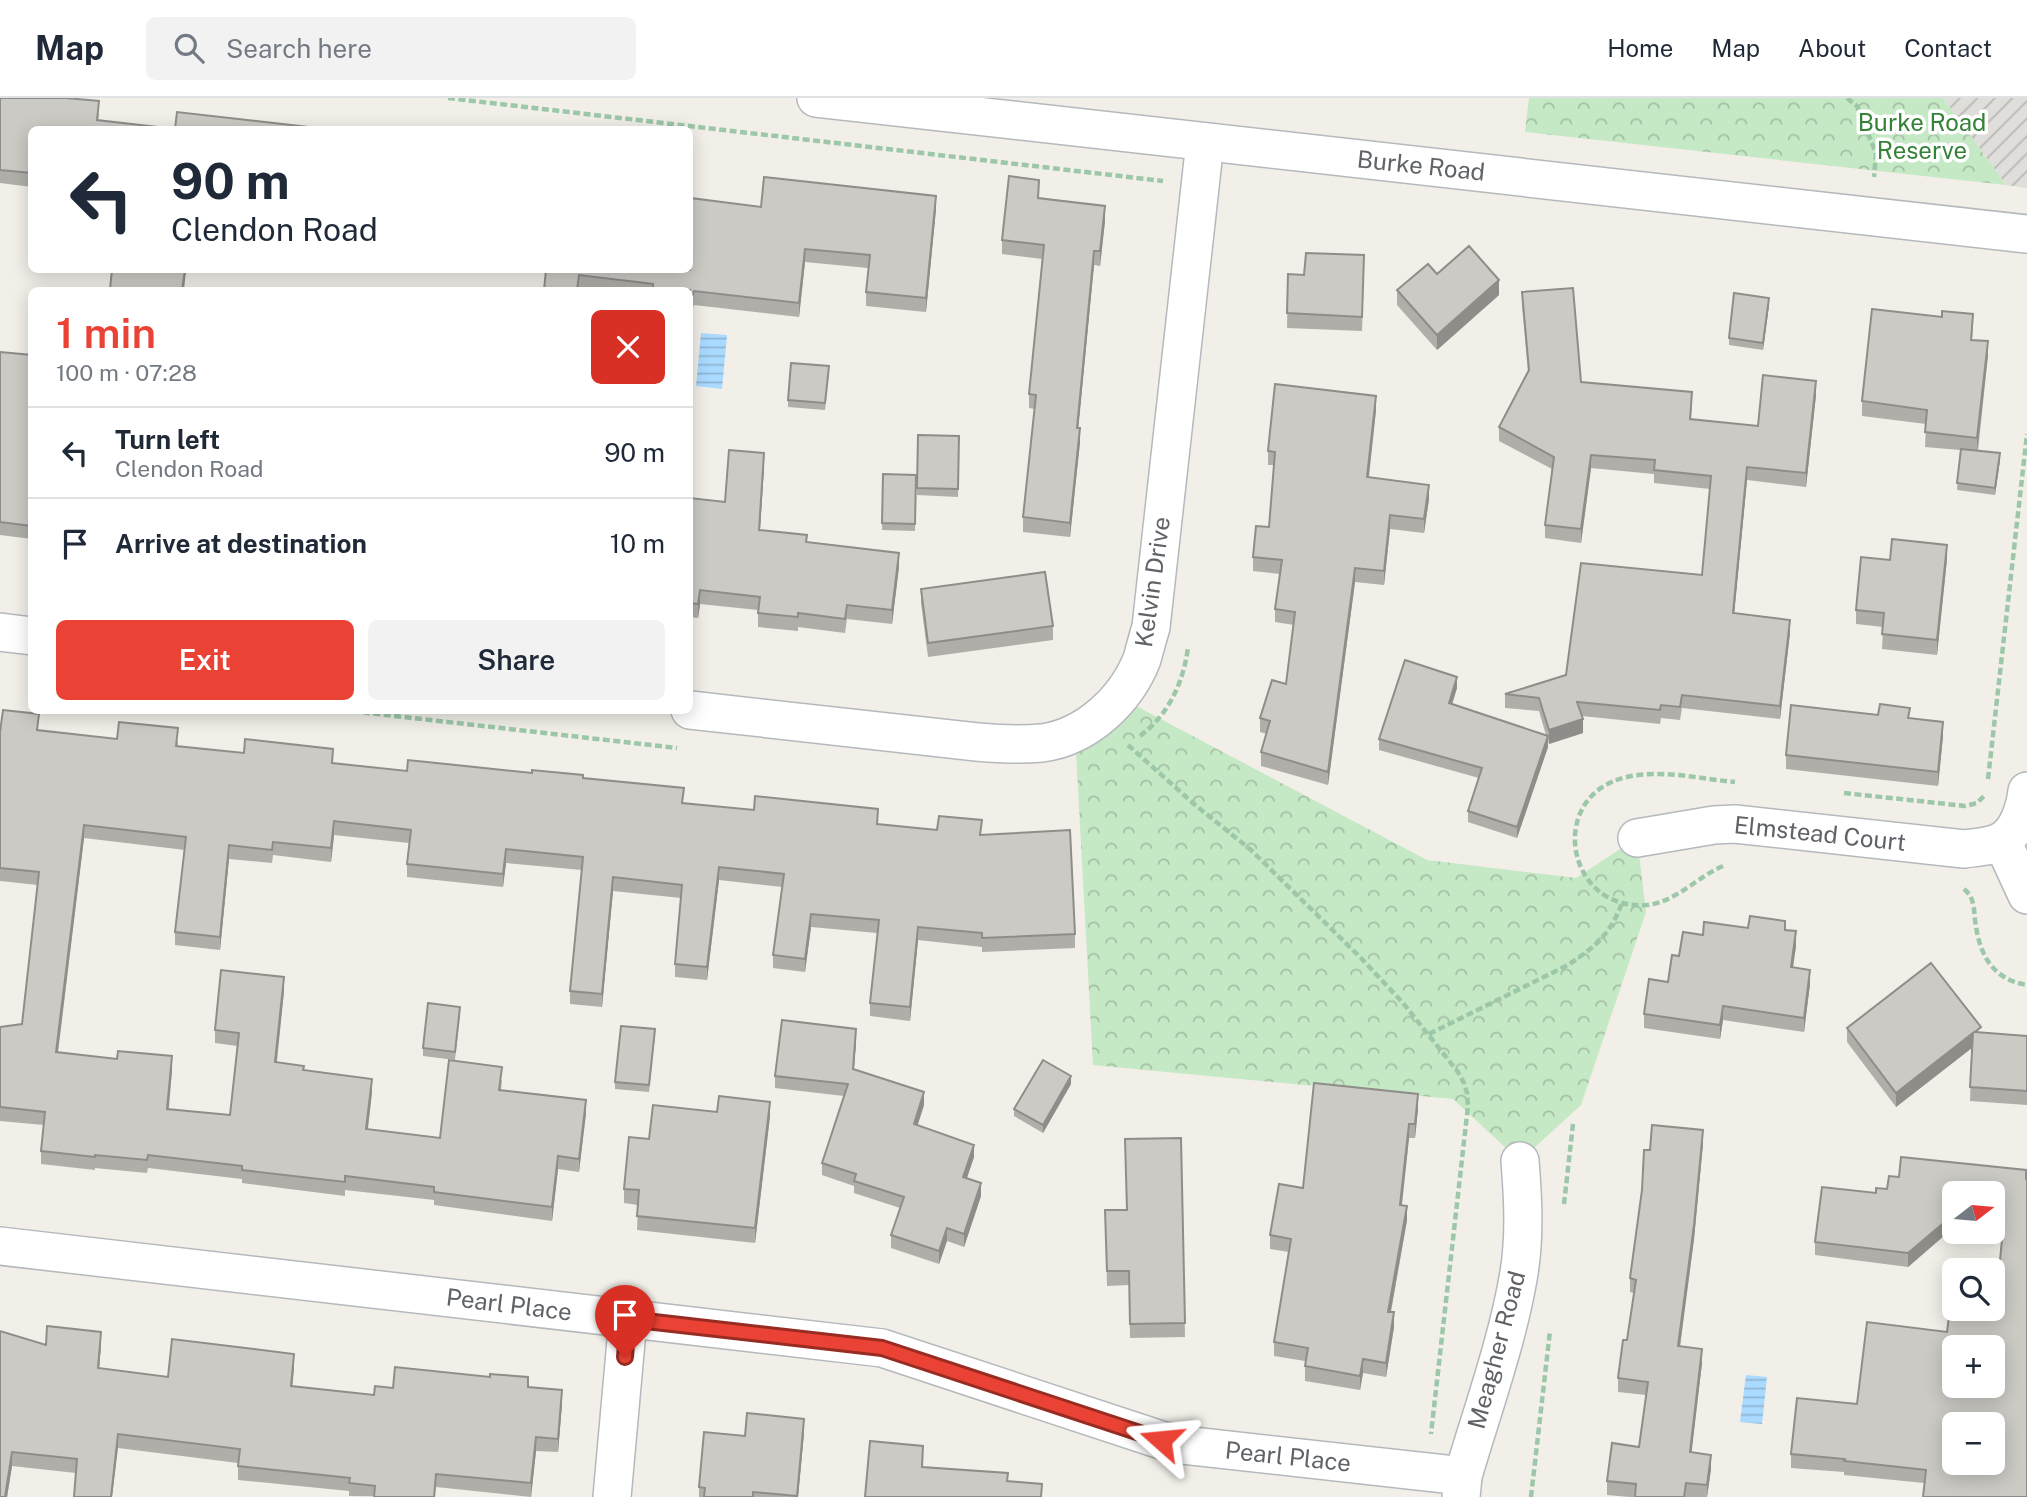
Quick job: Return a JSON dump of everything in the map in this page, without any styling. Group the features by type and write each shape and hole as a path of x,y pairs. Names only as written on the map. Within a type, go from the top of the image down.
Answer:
{"street":[{"name":"Burke Road","path":"816,98 993,108 1205,142 2027,234"},
{"name":"Kelvin Drive","path":"693,710 1010,744 1045,742 1076,733 1098,719 1111,706 1126,687 1141,660 1150,627 1205,142"},
{"path":"0,632 28,636"},
{"path":"2027,792 2021,817 2002,841 2027,895"},
{"name":"Elmstead Court","path":"1637,838 1735,824 1965,849 2002,841"},
{"name":"Meagher Road","path":"1462,1486 1507,1329 1520,1273 1524,1218 1520,1161"},
{"name":"Pearl Place","path":"0,1246 882,1348 1184,1446 1462,1486"},
{"path":"612,1497 628,1319"}],"path":[{"path":"448,98 688,126"},
{"path":"1847,98 1857,106 1876,153 1874,177"},
{"path":"693,127 1158,181"},
{"path":"1965,806 1984,798 1987,790 2027,434"},
{"path":"1120,751 1151,728 1173,699 1182,679 1189,638"},
{"path":"377,714 686,749"},
{"path":"1129,745 1280,877 1361,958 1429,1034 1464,1083 1468,1106 1432,1433"},
{"path":"1965,890 1973,904 1983,954 1991,966 2004,976 2027,985"},
{"path":"1429,1034 1568,965 1589,951 1609,930 1622,903"}],"shaded area":[{"path":"1943,98 2027,98 2027,188 2006,185"}],"green space":[{"name":"Burke Road Reserve","path":"1529,98 1943,98 2006,185 1525,132"},
{"path":"1119,697 1427,860 1576,878 1637,838 1646,912 1581,1105 1520,1161 1453,1099 1093,1065 1075,733"}],"water":[{"path":"701,333 727,335 722,389 696,386"},
{"path":"1746,1375 1767,1377 1762,1424 1740,1422"}],"building":[{"path":"0,98 99,101 97,120 149,126 28,126 28,173 0,170"},
{"path":"177,112 300,126 175,126"},
{"path":"1009,176 1039,180 1038,198 1105,206 1100,251 1094,251 1070,523 1023,517 1036,395 1029,394 1044,245 1002,240"},
{"path":"764,177 936,196 926,298 866,292 870,255 805,249 799,303 694,291 693,295 693,287 653,287 653,284 579,275 577,287 544,287 546,273 693,273 693,198 761,207"},
{"path":"1469,246 1499,280 1437,335 1397,290 1428,264 1437,274"},
{"path":"1306,253 1364,255 1362,317 1287,313 1288,274 1304,275"},
{"path":"112,273 185,273 182,287 110,287"},
{"path":"1573,288 1581,382 1692,392 1690,419 1758,426 1763,375 1816,381 1806,473 1747,467 1733,613 1790,620 1780,706 1682,695 1680,707 1661,705 1660,710 1577,702 1583,719 1549,730 1539,698 1505,694 1566,675 1581,563 1702,575 1711,476 1654,470 1655,460 1591,455 1581,529 1545,525 1554,457 1499,427 1529,370 1522,292"},
{"path":"1734,293 1769,298 1763,343 1729,338"},
{"path":"1872,309 1942,317 1942,311 1973,314 1971,340 1988,341 1977,438 1925,432 1927,410 1862,401"},
{"path":"0,352 28,355 28,526 0,522"},
{"path":"791,363 829,366 825,403 788,400"},
{"path":"1275,384 1376,396 1367,477 1429,485 1424,519 1390,515 1384,571 1355,568 1328,772 1261,752 1270,721 1260,718 1272,680 1286,684 1295,612 1275,609 1282,560 1253,557 1256,526 1269,527 1275,452 1268,451"},
{"path":"918,435 959,436 958,489 917,488"},
{"path":"1961,449 2000,453 1995,488 1957,483"},
{"path":"729,450 764,453 759,530 807,535 806,542 899,553 892,610 847,605 845,619 798,613 798,617 758,613 760,597 700,590 698,604 693,603 693,498 725,502"},
{"path":"883,474 916,475 915,524 882,523"},
{"path":"1892,539 1947,545 1937,640 1882,634 1884,613 1856,610 1861,557 1890,560"},
{"path":"1045,572 1053,626 928,643 921,589"},
{"path":"1405,660 1457,677 1449,703 1548,736 1517,827 1468,811 1482,768 1379,739"},
{"path":"1880,704 1910,708 1908,718 1943,722 1938,772 1786,755 1791,705 1878,715"},
{"path":"3,710 39,714 37,730 117,739 119,722 178,728 176,746 244,753 245,739 333,749 332,763 407,771 408,760 532,773 532,770 583,775 583,778 684,788 682,803 754,810 755,796 878,809 877,824 937,830 939,816 982,820 980,835 1070,830 1075,934 982,938 982,933 918,927 910,1007 870,1003 879,920 811,914 805,959 773,955 784,874 719,867 707,967 675,964 682,885 613,877 602,994 570,991 583,857 506,849 503,874 407,864 411,830 334,821 331,848 273,842 272,850 229,845 220,937 175,932 186,837 84,825 56,1052 117,1059 118,1051 172,1056 167,1109 230,1115 239,1033 215,1030 221,970 284,977 275,1062 304,1066 303,1070 372,1079 366,1129 440,1138 449,1060 502,1067 499,1090 586,1100 579,1159 558,1156 552,1207 434,1192 434,1187 345,1176 345,1182 148,1155 147,1160 41,1151 45,1112 0,1107 0,1027 22,1024 39,872 0,868 0,732"},
{"path":"1750,916 1785,921 1785,930 1796,931 1791,967 1810,970 1804,1018 1723,1006 1720,1025 1644,1014 1649,979 1668,982 1672,955 1679,956 1683,932 1703,935 1704,922 1748,928"},
{"path":"1931,963 1981,1027 1975,1032 2027,1036 2027,1091 1970,1087 1973,1033 1896,1093 1847,1028"},
{"path":"428,1003 460,1007 455,1052 423,1048"},
{"path":"782,1020 856,1029 853,1069 924,1092 914,1124 974,1145 963,1177 981,1183 964,1234 947,1228 939,1251 891,1235 904,1197 854,1181 856,1174 822,1163 848,1084 775,1076"},
{"path":"621,1026 655,1029 649,1085 615,1082"},
{"path":"1043,1060 1071,1076 1043,1125 1014,1109"},
{"path":"1314,1083 1418,1094 1415,1124 1409,1124 1400,1205 1407,1206 1388,1312 1394,1312 1386,1363 1363,1359 1360,1376 1305,1366 1308,1348 1274,1342 1291,1239 1270,1235 1279,1184 1303,1188"},
{"path":"719,1096 770,1102 755,1228 637,1216 639,1190 624,1189 629,1137 649,1139 653,1105 717,1112"},
{"path":"1652,1125 1703,1130 1678,1346 1702,1349 1690,1452 1711,1455 1707,1485 1686,1483 1684,1497 1635,1497 1636,1484 1607,1481 1612,1443 1639,1447 1648,1382 1618,1378 1636,1280 1630,1278 1642,1190 1644,1150 1650,1150"},
{"path":"1181,1138 1185,1323 1130,1324 1129,1271 1107,1271 1105,1210 1127,1210 1125,1139"},
{"path":"1901,1157 2026,1170 2027,1497 1923,1497 1926,1470 1791,1454 1797,1398 1857,1404 1867,1322 1947,1332 1948,1321 2005,1321 2005,1258 2000,1258 2002,1244 2006,1244 2006,1181 1942,1181 1942,1224 1908,1253 1815,1242 1822,1187 1876,1193 1876,1188 1887,1189 1889,1176 1899,1177"},
{"path":"47,1326 101,1332 98,1368 168,1377 172,1339 294,1354 291,1386 374,1395 375,1386 393,1388 395,1367 490,1377 490,1374 528,1377 528,1387 562,1390 558,1439 536,1437 531,1483 436,1474 434,1497 374,1497 375,1486 349,1483 350,1478 238,1466 240,1449 118,1434 111,1497 74,1497 77,1459 12,1452 5,1497 0,1497 0,1331 46,1345"},
{"path":"747,1413 804,1419 797,1496 753,1492 753,1497 704,1497 705,1488 699,1487 704,1432 745,1436"},
{"path":"870,1441 923,1446 922,1467 1008,1473 1007,1481 1042,1484 1041,1497 865,1497"}],"route":[{"path":"625,1357 628,1319 882,1348 1161,1440"}]}
